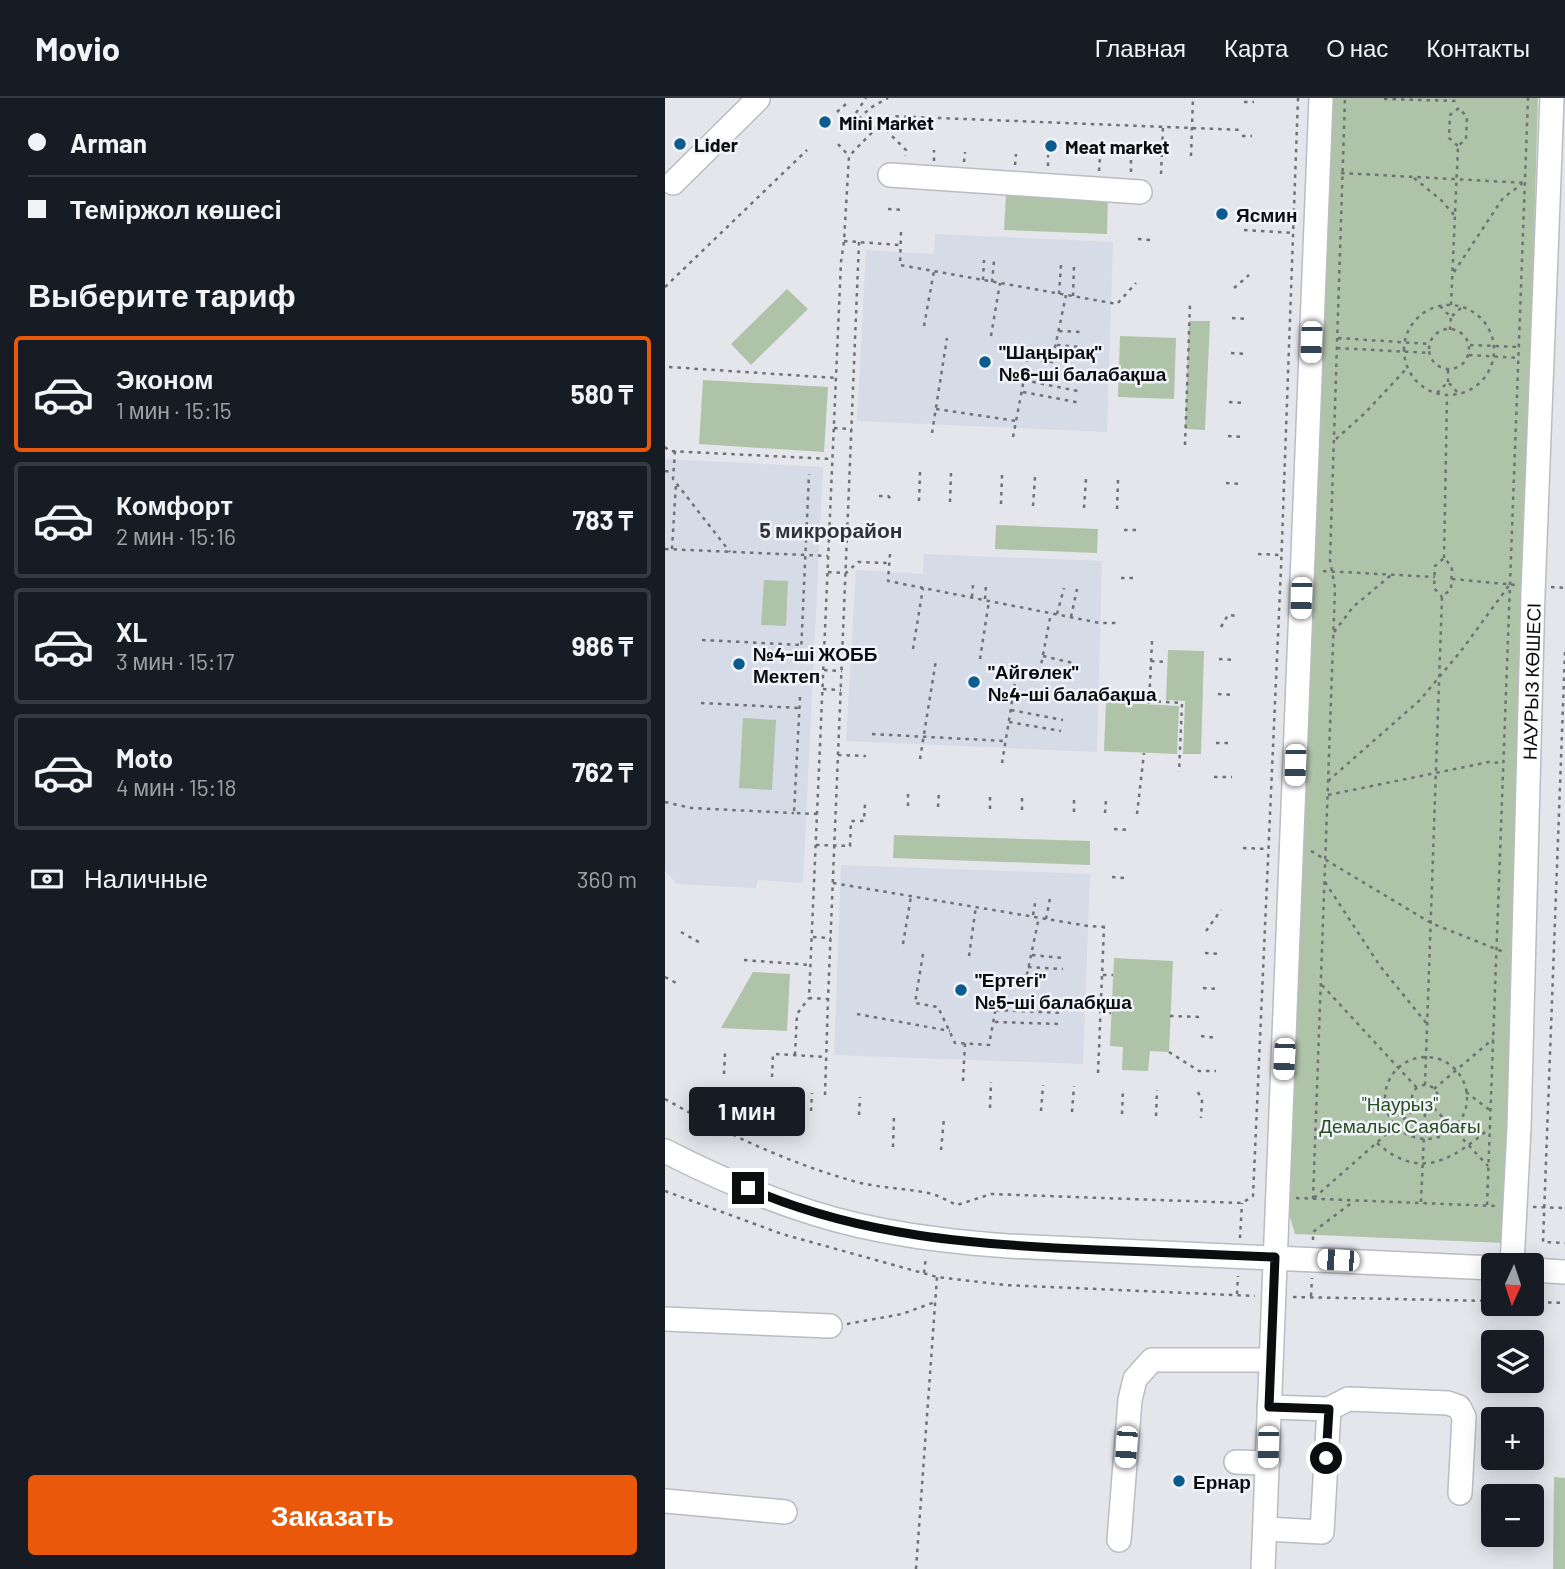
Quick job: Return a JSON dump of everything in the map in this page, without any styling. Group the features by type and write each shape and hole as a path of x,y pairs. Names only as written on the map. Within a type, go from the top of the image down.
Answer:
{"street":[{"path":"1263,1569 1292,838 1292,569 1321,98"},
{"name":"НАУРЫЗ КӨШЕСІ","path":"1512,1253 1523,959 1522,585 1552,98"},
{"path":"673,183 758,99"},
{"path":"897,169 1135,182"},
{"path":"665,1151 791,1206 898,1234 1008,1246 1481,1267"},
{"path":"1544,1271 1565,1272"},
{"path":"665,1318 831,1326"},
{"path":"1119,1541 1130,1400 1135,1379 1152,1360 1270,1360"},
{"path":"1269,1407 1329,1409 1348,1399 1448,1403 1459,1407 1464,1417 1459,1493"},
{"path":"1265,1529 1322,1532 1329,1409"},
{"path":"1236,1462 1268,1463"},
{"path":"665,1501 785,1512"}],"path":[{"path":"856,113 866,98"},
{"path":"859,119 870,108 888,98"},
{"path":"1191,156 1193,98"},
{"path":"665,1099 745,1142 776,1154 860,1183 930,1193 957,1205 991,1194 1242,1203 1253,1196 1268,849 1292,569 1282,555 1298,98"},
{"path":"1313,1199 1335,588 1331,560 1345,98"},
{"path":"1487,1205 1503,762 1522,585 1518,358 1528,98"},
{"path":"1384,99 1459,100 1459,108 1467,117 1466,139 1458,146 1451,305"},
{"path":"1244,102 1254,102"},
{"path":"837,112 847,103"},
{"path":"1458,146 1449,138 1450,116 1459,108"},
{"path":"795,1055 797,1014 809,999 841,262 849,156 888,116 1243,130"},
{"path":"880,124 906,150 897,169"},
{"path":"1161,174 1163,127"},
{"path":"1242,136 1252,136"},
{"path":"838,144 849,156"},
{"path":"665,287 807,150"},
{"path":"933,164 934,150"},
{"path":"964,165 965,152"},
{"path":"1015,167 1016,154"},
{"path":"1048,155 1048,169"},
{"path":"1099,171 1100,158"},
{"path":"1132,159 1135,182"},
{"path":"1295,171 1548,184"},
{"path":"1412,177 1441,200 1455,216"},
{"path":"1452,274 1503,198 1525,183"},
{"path":"888,209 902,209"},
{"path":"1244,230 1293,233"},
{"path":"901,232 900,265 1117,304 1136,283"},
{"path":"1138,239 1151,240"},
{"path":"844,242 900,245"},
{"path":"825,1095 859,242"},
{"path":"983,280 984,260"},
{"path":"992,282 994,261"},
{"path":"1059,294 1061,265"},
{"path":"1073,296 1074,266"},
{"path":"924,326 934,271"},
{"path":"1234,288 1249,275"},
{"path":"991,336 1000,283"},
{"path":"1013,437 1028,358 1052,362 1066,295"},
{"path":"1185,445 1190,304"},
{"path":"1440,306 1451,317"},
{"path":"1440,306 1462,307 1481,317 1490,330 1495,346 1488,375 1477,387 1447,396 1421,386 1408,367 1404,352 1414,321 1425,312 1440,306"},
{"path":"1450,330 1451,317 1462,307"},
{"path":"1233,318 1248,319"},
{"path":"1450,330 1463,335 1469,345 1468,355 1462,365 1448,369 1437,365 1430,353 1430,344 1438,333 1450,330"},
{"path":"1059,331 1082,332"},
{"path":"932,433 947,338"},
{"path":"1338,338 1430,344"},
{"path":"1056,345 1081,346"},
{"path":"1469,345 1519,347"},
{"path":"1337,348 1430,353"},
{"path":"1231,353 1247,354"},
{"path":"1468,355 1518,358"},
{"path":"669,367 836,378"},
{"path":"1334,440 1365,413 1408,367"},
{"path":"1448,369 1448,382 1459,394"},
{"path":"1024,380 1082,392"},
{"path":"1436,393 1448,382"},
{"path":"1021,392 1081,404"},
{"path":"1442,597 1451,589 1452,567 1444,558 1447,396"},
{"path":"1229,402 1245,403"},
{"path":"936,409 1016,421"},
{"path":"834,428 852,429"},
{"path":"1228,436 1244,437"},
{"path":"665,447 669,451 832,459"},
{"path":"675,451 673,479 730,552"},
{"path":"665,471 673,472"},
{"path":"919,501 921,472"},
{"path":"950,502 951,473"},
{"path":"801,653 809,474"},
{"path":"1001,504 1002,475"},
{"path":"1033,506 1035,477"},
{"path":"1084,508 1086,479"},
{"path":"1117,509 1118,480"},
{"path":"1226,483 1243,484"},
{"path":"672,549 677,484"},
{"path":"879,496 888,496 892,500"},
{"path":"877,529 891,530"},
{"path":"1123,530 1138,530"},
{"path":"665,549 828,556"},
{"path":"890,554 888,581 1100,623 1119,623"},
{"path":"1258,554 1282,555"},
{"path":"1425,1085 1442,597 1434,588 1435,566 1444,558"},
{"path":"828,572 846,573 858,562 889,563"},
{"path":"1292,569 1435,577"},
{"path":"1333,633 1353,607 1391,575"},
{"path":"1121,578 1135,578"},
{"path":"1451,579 1565,589"},
{"path":"972,597 973,584"},
{"path":"980,659 987,600 986,585"},
{"path":"1328,781 1420,700 1522,585"},
{"path":"913,649 923,587"},
{"path":"1057,614 1064,588"},
{"path":"1070,617 1077,589"},
{"path":"1002,763 1016,677 1038,681 1051,613"},
{"path":"1221,627 1228,615 1237,616"},
{"path":"702,640 802,645"},
{"path":"1152,641 1149,703 1182,703 1179,772"},
{"path":"824,648 843,649"},
{"path":"1565,652 1543,1242 1565,1243"},
{"path":"1043,656 1073,663"},
{"path":"1219,659 1236,660"},
{"path":"920,759 936,660"},
{"path":"1151,661 1167,662"},
{"path":"1041,668 1071,674"},
{"path":"823,670 842,671"},
{"path":"813,675 823,676"},
{"path":"822,689 841,690"},
{"path":"1218,694 1235,695"},
{"path":"794,813 800,697"},
{"path":"701,703 799,708"},
{"path":"1011,710 1063,720"},
{"path":"1009,722 1061,732"},
{"path":"872,734 1005,741"},
{"path":"1216,743 1233,743"},
{"path":"1137,814 1144,752"},
{"path":"838,755 866,757"},
{"path":"1327,795 1489,762 1503,762"},
{"path":"1214,777 1232,777"},
{"path":"908,791 908,806"},
{"path":"938,807 939,792"},
{"path":"990,794 990,809"},
{"path":"1022,796 1022,810"},
{"path":"1074,799 1074,812"},
{"path":"1105,800 1105,813"},
{"path":"665,802 691,807 817,814"},
{"path":"816,845 850,846 851,821 864,821 865,804"},
{"path":"1114,829 1128,830"},
{"path":"1292,838 1431,923 1523,959"},
{"path":"1243,848 1268,849"},
{"path":"1112,877 1125,878"},
{"path":"1324,880 1380,966 1427,1024"},
{"path":"833,883 1107,927 1098,1073"},
{"path":"903,944 912,895"},
{"path":"1032,916 1037,898"},
{"path":"1046,919 1050,898"},
{"path":"969,956 976,906"},
{"path":"1206,931 1221,910"},
{"path":"923,954 915,1003 938,1006 955,1043 989,1045 1001,981 1025,984 1039,917"},
{"path":"681,932 702,944"},
{"path":"811,937 831,938"},
{"path":"1205,953 1220,954"},
{"path":"1031,955 1063,958"},
{"path":"744,960 810,965"},
{"path":"1028,967 1063,970"},
{"path":"1103,975 1113,975"},
{"path":"665,977 680,985"},
{"path":"1321,983 1417,1088"},
{"path":"1203,988 1219,989"},
{"path":"809,999 828,999"},
{"path":"996,1010 1062,1013"},
{"path":"1100,1013 1111,1013"},
{"path":"857,1014 950,1031"},
{"path":"1170,1016 1202,1017"},
{"path":"993,1022 1062,1024"},
{"path":"1201,1036 1217,1038"},
{"path":"1434,1089 1493,1039"},
{"path":"963,1081 965,1043"},
{"path":"1169,1052 1199,1070 1216,1072"},
{"path":"724,1074 725,1053"},
{"path":"772,1077 775,1054 826,1057"},
{"path":"1426,1057 1440,1059 1456,1071 1466,1092 1464,1112 1453,1128 1440,1136 1424,1138 1396,1126 1389,1117 1385,1097 1391,1076 1398,1068 1413,1059 1426,1057"},
{"path":"990,1108 991,1082"},
{"path":"1041,1111 1043,1085"},
{"path":"1425,1085 1434,1089 1438,1098 1434,1108 1425,1111 1416,1108 1412,1100 1417,1088 1425,1085"},
{"path":"1072,1112 1073,1086"},
{"path":"1122,1114 1123,1089"},
{"path":"1156,1116 1157,1090"},
{"path":"1198,1092 1202,1101 1201,1118"},
{"path":"1466,1092 1490,1111"},
{"path":"811,1111 812,1093"},
{"path":"859,1115 860,1097"},
{"path":"1313,1199 1416,1108"},
{"path":"1434,1108 1488,1166"},
{"path":"1421,1203 1425,1111"},
{"path":"893,1147 894,1115"},
{"path":"941,1150 944,1118"},
{"path":"1377,1143 1408,1162 1423,1164 1443,1160 1469,1145 1490,1128"},
{"path":"665,1191 782,1234 937,1277 1005,1285 1273,1297 1481,1301"},
{"path":"1278,1197 1565,1208"},
{"path":"916,1569 937,1277"},
{"path":"831,1326 902,1314 935,1302"},
{"path":"1544,1302 1565,1303"}],"shaded area":[{"name":"\"Шаңырақ\" №6-ші балабақша","path":"935,234 1113,242 1107,432 857,421 866,250 934,254"},
{"name":"№4-ші ЖОББ Мектеп","path":"665,459 823,467 803,883 758,880 756,888 677,884 665,871"},
{"name":"\"Айгөлек\" №4-ші балабақша","path":"924,554 1102,561 1097,752 846,741 856,570 923,574"},
{"name":"\"Ертегі\" №5-ші балабқша","path":"841,865 1090,874 1083,1064 834,1055"}],"green space":[{"name":"\"Наурыз\" Демалыс Саябағы","path":"1332,98 1538,98 1504,1243 1295,1234 1289,1214"},
{"path":"1006,194 1108,198 1107,234 1004,230"},
{"path":"787,289 808,309 751,365 731,344"},
{"path":"1189,321 1210,321 1205,430 1185,429"},
{"path":"1120,336 1176,338 1174,399 1118,397"},
{"path":"703,380 828,387 824,452 699,444"},
{"path":"996,525 1098,529 1097,553 995,549"},
{"path":"764,580 788,581 786,626 761,625"},
{"path":"1168,650 1204,651 1201,754 1183,754 1185,701 1166,700"},
{"path":"1106,702 1179,706 1177,754 1104,751"},
{"path":"743,718 776,720 772,790 739,788"},
{"path":"894,835 1090,841 1090,865 893,858"},
{"path":"1114,958 1173,961 1169,1052 1150,1051 1148,1071 1122,1070 1123,1047 1110,1046"},
{"path":"753,972 790,974 787,1031 721,1028"},
{"path":"1554,1477 1565,1478 1565,1569 1553,1569"}],"place":[{"name":"Mini Market","path":"825,122"},
{"name":"Lider","path":"680,144"},
{"name":"Meat market","path":"1051,146"},
{"name":"Ясмин","path":"1222,214"},
{"name":"\"Шаңырақ\" №6-ші балабақша","path":"985,362"},
{"name":"№4-ші ЖОББ Мектеп","path":"739,664"},
{"name":"\"Айгөлек\" №4-ші балабақша","path":"974,682"},
{"name":"\"Ертегі\" №5-ші балабқша","path":"961,990"},
{"name":"Ернар","path":"1179,1481"}],"district":[{"name":"5 микрорайон","path":"831,529"}],"route":[{"path":"748,1188 814,1213 861,1226 929,1239 1008,1246 1275,1257 1269,1407 1329,1409 1326,1458"}]}
